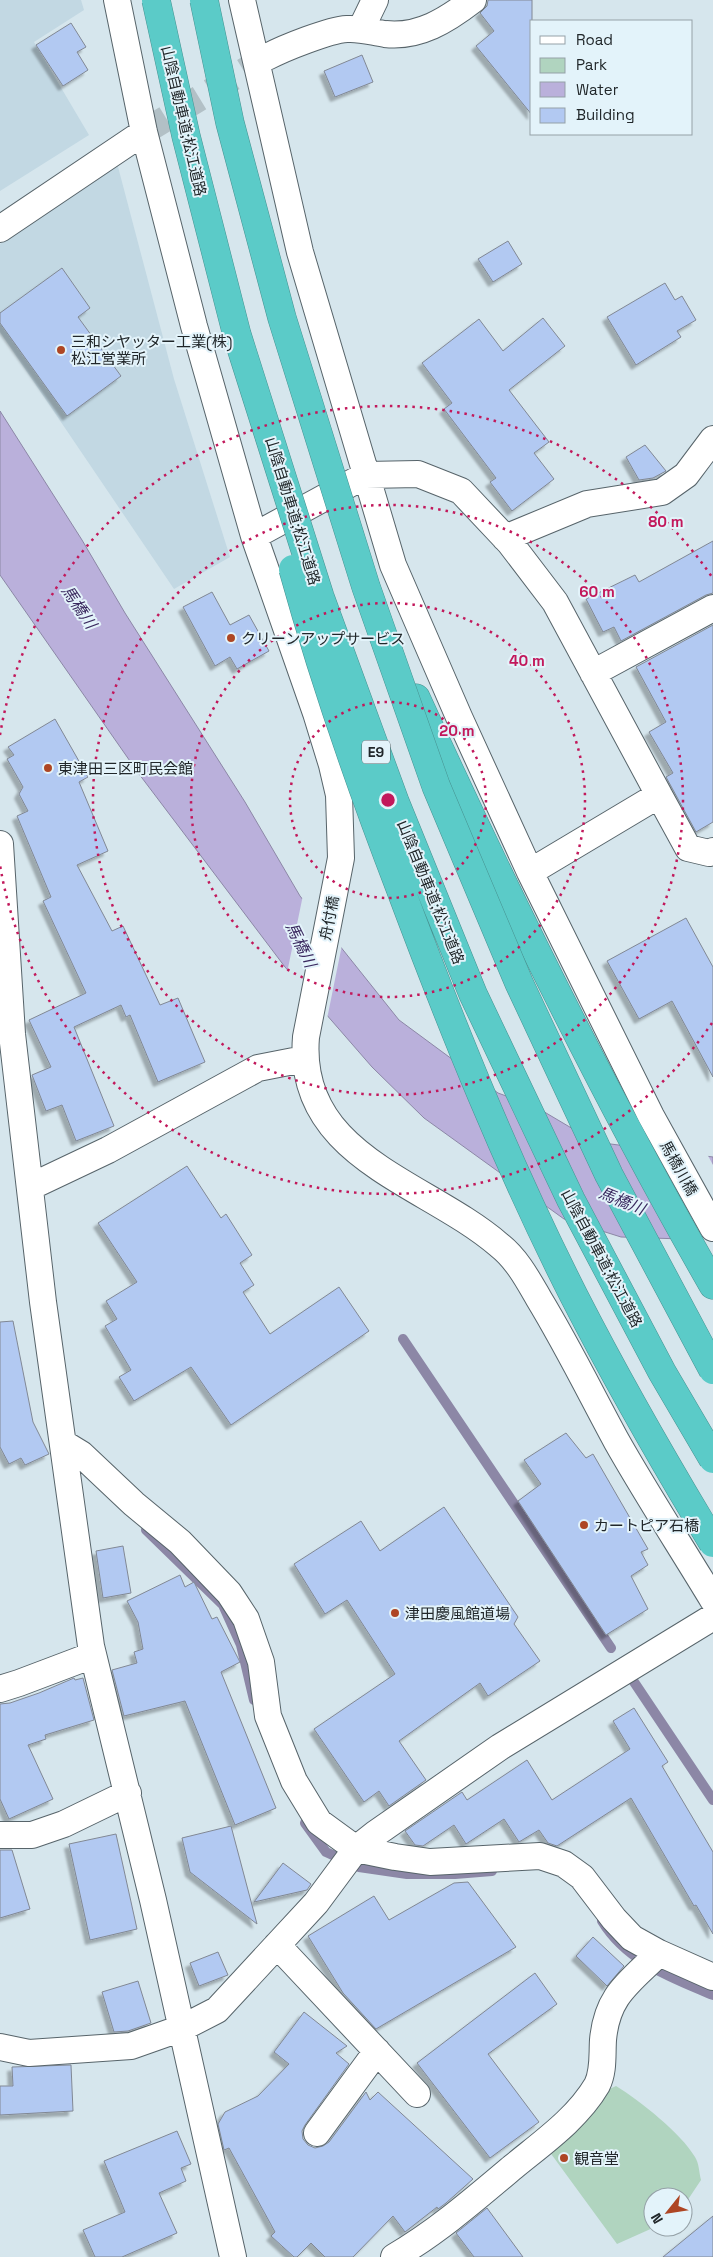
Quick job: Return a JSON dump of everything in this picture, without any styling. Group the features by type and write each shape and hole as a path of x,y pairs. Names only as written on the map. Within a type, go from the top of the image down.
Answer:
{"highway":[{"name":"山陰自動車道;松江道路","path":"156,0 186,136 238,335 320,597 395,802 473,994 571,1200 662,1372 713,1459"},
{"path":"204,0 230,123 282,318 366,587 436,786 519,983 609,1175 713,1370"},
{"path":"238,335 266,474 310,632 373,817 432,973 482,1098 574,1296 642,1424 713,1543"},
{"path":"366,587 471,818 559,1000 713,1285"}],"street":[{"name":"舟付橋","path":"117,0 144,132 194,326 254,536 332,764 339,795 341,858 305,1048"},
{"name":"馬橋川橋","path":"242,0 300,252 393,565 459,717 530,872 661,1133 713,1228"},
{"path":"361,29 375,0"},
{"path":"267,57 282,49 346,29 361,29 387,34 414,33 438,24 472,0"},
{"path":"0,229 120,146 144,132"},
{"path":"505,538 587,504 662,492 686,476 713,439"},
{"path":"254,536 366,475 418,474 461,491 505,538 555,602 688,848 709,853 713,851"},
{"path":"593,673 713,608"},
{"path":"530,872 659,795"},
{"path":"0,844 12,1034 43,1302 93,1655 128,1794 232,2257"},
{"path":"30,1187 108,1150 258,1068 305,1048 306,1073 312,1092 325,1115 341,1137 358,1154 382,1171 471,1224 500,1245 519,1265 550,1316 618,1443 713,1600"},
{"path":"63,1443 81,1454 134,1504 180,1542 226,1589 246,1619 261,1662 268,1716 294,1781 319,1822 349,1858 430,1862 540,1856 564,1864 582,1877 614,1919 651,1961 713,1977"},
{"path":"0,2047 29,2053 131,2046 182,2028 217,2010 316,1903 349,1858 374,1834 500,1747 713,1617"},
{"path":"0,1689 93,1655"},
{"path":"0,1835 32,1835 64,1824 128,1794"},
{"path":"277,1945 417,2094"},
{"path":"394,2257 463,2209 564,2125 590,2096 598,2082 602,2068 603,2040 610,2004 619,1992 651,1961"},
{"path":"317,2133 376,2051"}],"shaded area":[{"path":"0,0 81,0 84,10 34,42 89,135 0,191"},
{"path":"117,163 174,379 230,557 174,589 0,332 0,244"}],"green space":[{"path":"616,2086 670,2128 689,2148 696,2159 701,2180 693,2192 693,2187 643,2187 643,2232 617,2244 549,2151 605,2091"}],"water":[{"name":"馬橋川","path":"0,411 245,802 300,896 399,1020 498,1093 536,1107 595,1142 713,1157 713,1240 621,1237 564,1219 424,1118 372,1067 285,967 139,774 0,575"}],"pier":[{"path":"303,895 342,945 327,1019 287,973"},
{"path":"649,1146 706,1152 713,1165 713,1243 701,1242"}],"building":[{"path":"488,0 532,0 532,20 530,20 530,113 476,46 494,31 480,13 487,6"},
{"path":"71,23 86,47 77,52 88,70 63,86 36,45"},
{"path":"362,55 373,82 335,97 324,71"},
{"path":"508,241 522,264 493,282 478,259"},
{"name":"三和シヤッター工業(株) 松江営業所","path":"62,268 90,308 78,317 121,376 67,416 0,323 0,313"},
{"path":"665,283 675,300 682,296 696,320 677,331 681,337 636,365 607,317"},
{"path":"543,318 565,346 509,390 549,442 534,453 554,479 512,511 490,482 496,478 444,409 452,403 422,363 479,319 503,351"},
{"path":"645,445 666,471 653,478 639,480 626,457"},
{"path":"713,541 713,593 621,641 614,627 603,632 586,599 635,575 639,582"},
{"name":"クリーンアップサービス","path":"212,592 230,625 249,615 269,651 237,669 230,657 215,666 183,607"},
{"path":"713,625 713,822 696,832 666,777 673,773 649,732 666,722 636,667"},
{"path":"55,719 88,777 79,782 108,851 77,865 112,931 123,926 160,1005 178,998 205,1062 158,1082 130,1015 126,1017 121,1005 74,1027 114,1126 76,1141 62,1105 46,1111 32,1075 51,1067 29,1020 86,993 43,901 51,897 17,816 28,811 19,794 23,787 7,759 14,755 8,747"},
{"path":"686,918 713,967 713,1077 672,1001 639,1019 607,961"},
{"path":"187,1166 221,1218 226,1214 252,1255 240,1263 254,1285 243,1292 270,1334 339,1287 369,1331 231,1425 191,1367 134,1401 119,1377 131,1370 105,1326 117,1319 106,1301 137,1282 98,1223"},
{"path":"13,1321 33,1422 49,1454 25,1465 21,1458 9,1464 0,1447 0,1322"},
{"name":"カートピア石橋","path":"566,1433 586,1458 593,1454 648,1549 641,1552 648,1565 631,1576 648,1609 606,1635 518,1501 541,1484 524,1460"},
{"path":"444,1507 518,1617 514,1624 540,1661 488,1696 480,1683 399,1741 426,1780 389,1806 379,1791 364,1802 314,1729 395,1674 347,1600 325,1614 294,1564 361,1521 380,1551"},
{"path":"123,1546 131,1593 103,1598 96,1551"},
{"path":"180,1575 185,1587 194,1582 212,1619 217,1617 240,1662 221,1672 276,1808 235,1825 185,1701 124,1716 112,1670 137,1663 134,1652 143,1649 138,1622 127,1601"},
{"path":"74,1678 75,1680 83,1678 94,1720 45,1735 46,1739 28,1745 53,1799 9,1819 0,1799 0,1704 10,1703 39,1693"},
{"path":"634,1708 668,1762 662,1766 713,1852 713,1934 696,1905 694,1906 631,1798 557,1846 548,1843 539,1830 519,1842 504,1819 466,1844 454,1825 423,1846 415,1845 405,1831 462,1792 467,1800 527,1760 552,1800 630,1749 613,1721"},
{"path":"231,1826 257,1924 190,1872 182,1838"},
{"path":"116,1834 137,1929 90,1940 69,1844"},
{"path":"0,1850 12,1850 30,1909 0,1918"},
{"path":"283,1863 311,1884 307,1890 254,1902"},
{"path":"468,1882 516,1947 376,2029 343,1993 308,1936 374,1896 389,1920 454,1883"},
{"path":"593,1937 624,1966 607,1986 576,1956"},
{"path":"218,1952 228,1975 199,1986 190,1963"},
{"path":"535,1973 557,2004 488,2054 539,2122 490,2158 417,2063"},
{"path":"138,1981 151,2023 128,2031 114,2032 102,1992"},
{"path":"304,2012 347,2046 336,2053 349,2064 305,2125 302,2131 303,2139 308,2145 315,2148 329,2142 366,2092 370,2100 378,2092 473,2179 446,2203 438,2209 437,2207 405,2232 393,2216 353,2257 325,2257 311,2243 297,2257 294,2257 271,2236 275,2232 229,2148 224,2150 218,2124 225,2112 258,2096 289,2064 274,2052"},
{"path":"71,2065 73,2111 0,2115 0,2086 13,2086 12,2067"},
{"path":"177,2131 191,2164 181,2168 186,2181 159,2193 177,2233 122,2257 95,2257 83,2230 125,2212 104,2161"},
{"path":"487,2208 523,2257 474,2257 456,2233"},
{"path":"713,2216 713,2257 663,2257 687,2237 693,2237 693,2232"}],"waterway":[{"path":"403,1339 611,1648"},
{"path":"146,1530 223,1605 241,1645 254,1700"},
{"path":"632,1679 713,1800"},
{"path":"305,1823 326,1852 359,1867 407,1874 455,1874 492,1871"},
{"path":"602,1921 612,1935 637,1958 651,1967 713,1995"}],"tunnel":[{"path":"144,132 267,57"}],"place":[{"name":"三和シヤッター工業(株) 松江営業所","path":"61,350"},
{"name":"クリーンアップサービス","path":"231,638"},
{"name":"東津田三区町民会館","path":"48,768"},
{"name":"カートピア石橋","path":"584,1525"},
{"name":"津田慶風館道場","path":"395,1613"},
{"name":"観音堂","path":"564,2158"}]}
